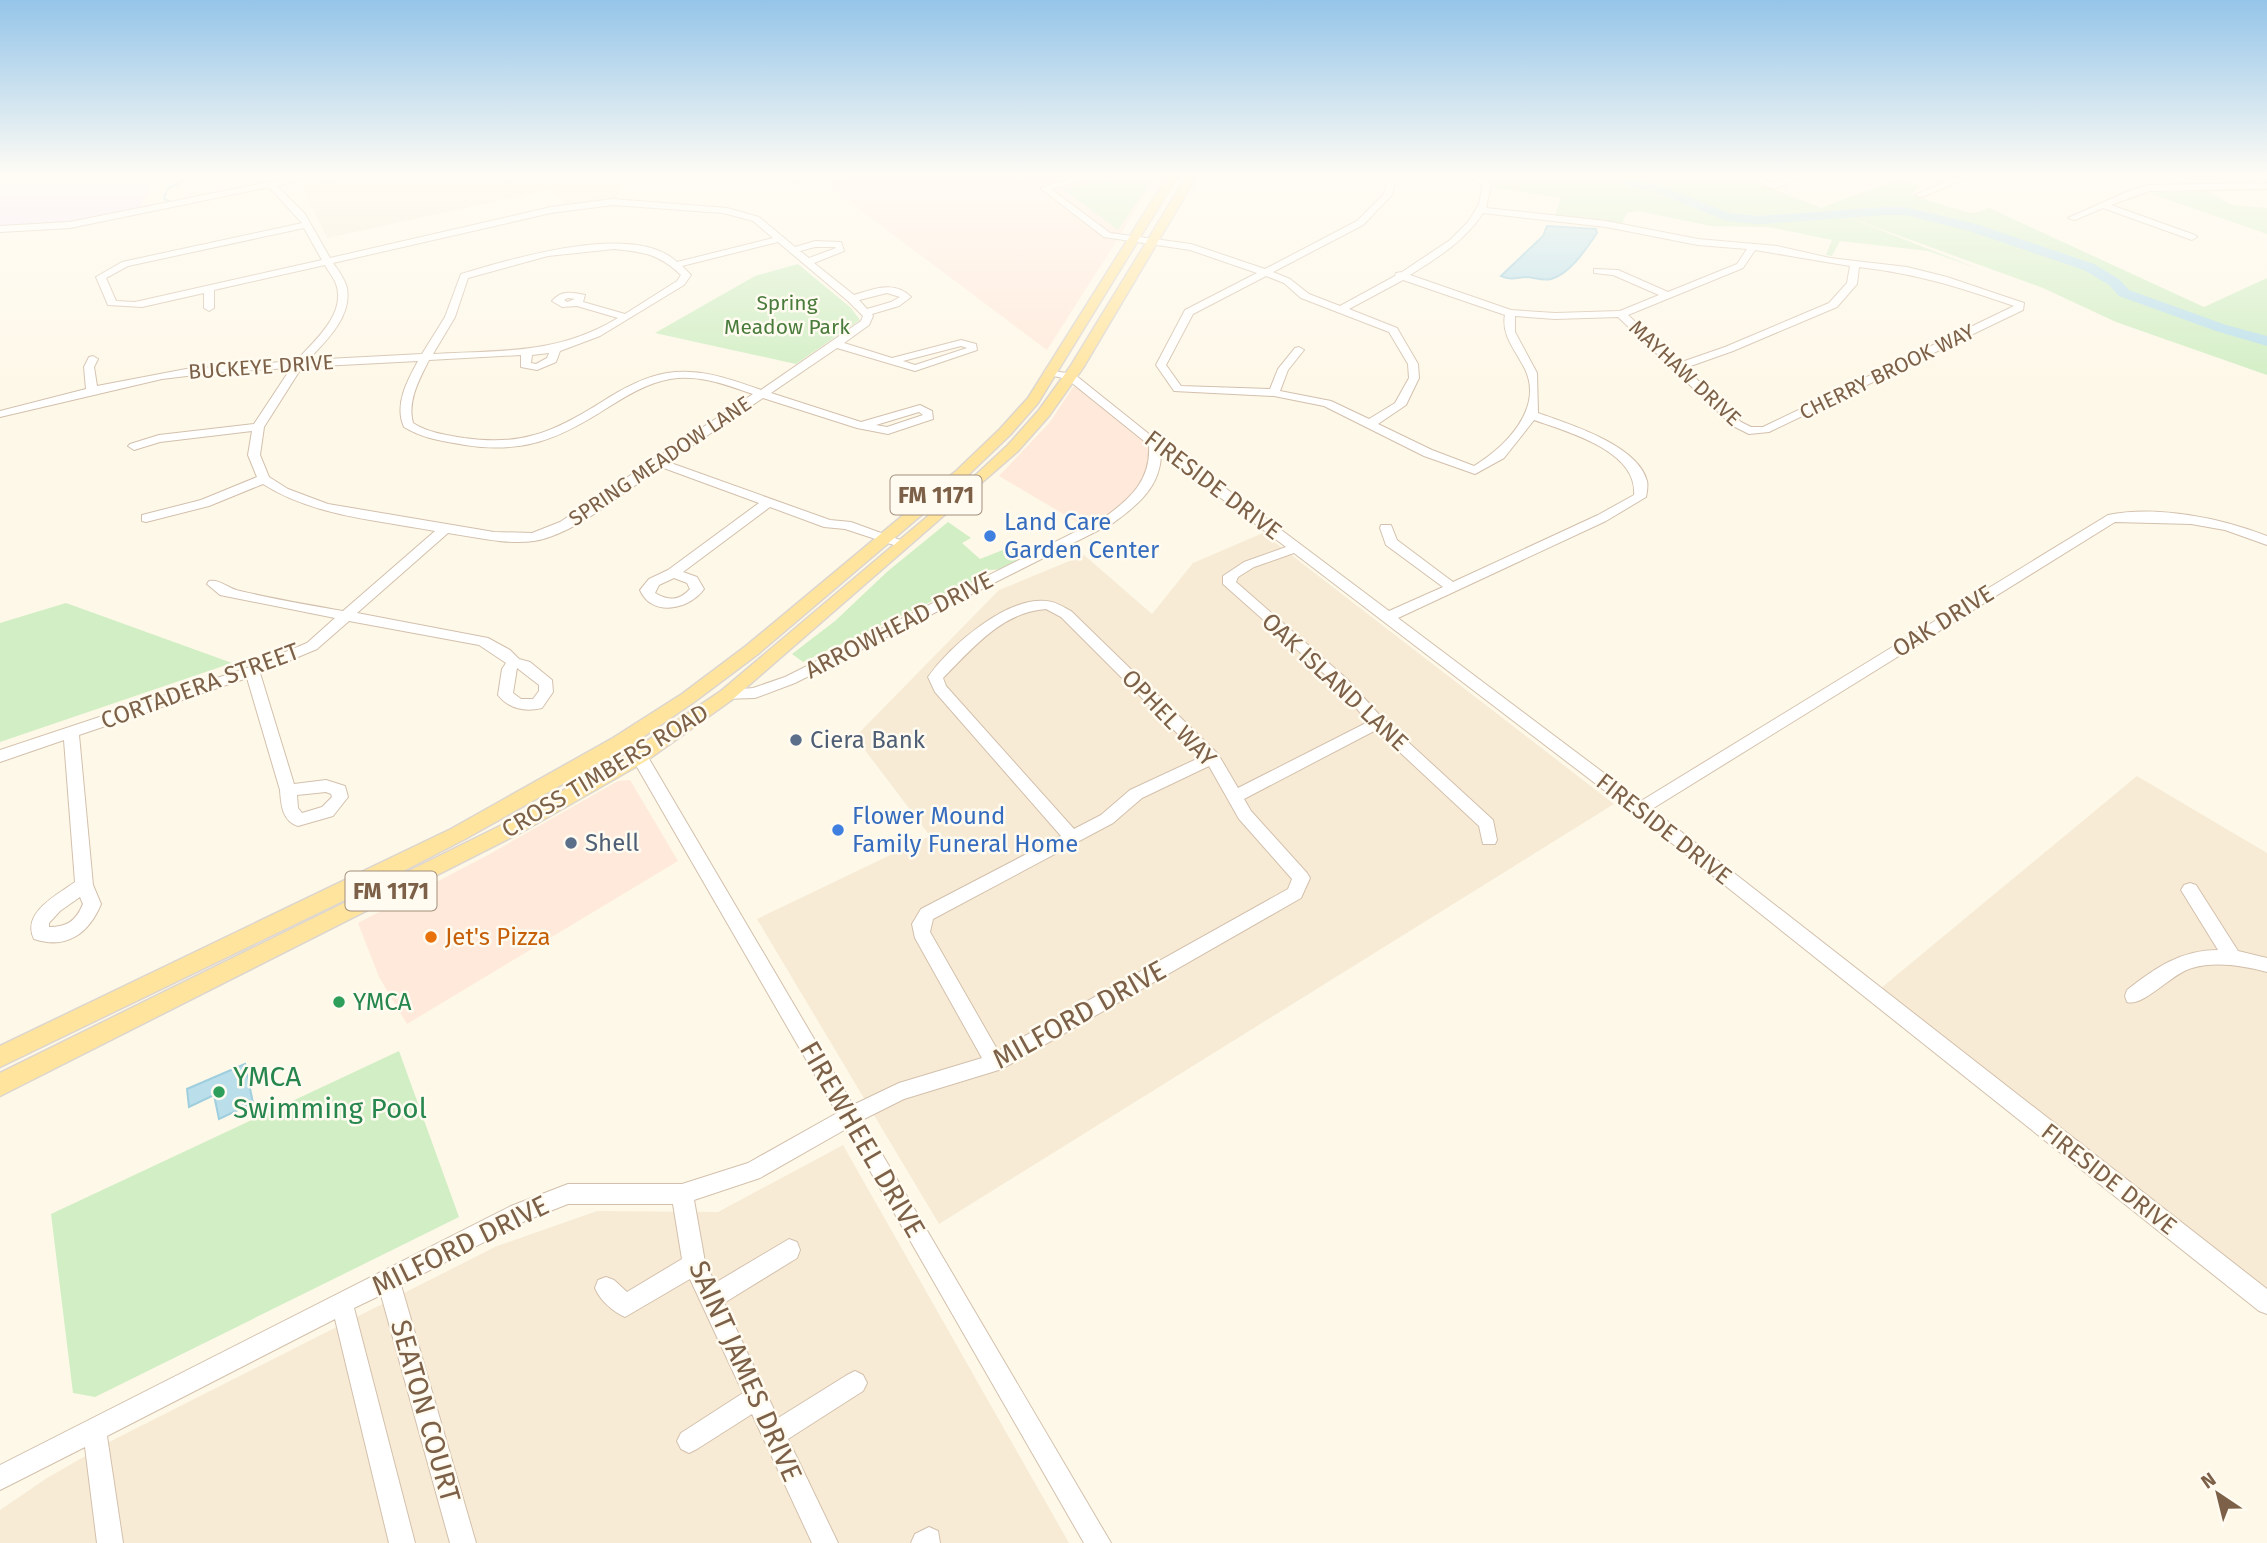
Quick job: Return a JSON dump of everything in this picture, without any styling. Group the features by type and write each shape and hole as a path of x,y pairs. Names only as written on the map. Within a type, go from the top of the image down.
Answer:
{"main road":[{"name":"CROSS TIMBERS ROAD","path":"0,1057 458,834 620,743 688,698 752,650 960,475 1005,432 1033,400 1130,246"},
{"name":"CROSS TIMBERS ROAD","path":"0,1085 513,828 639,756 727,695 997,465 1044,412 1070,376 1148,246"},
{"path":"397,887 389,883 392,878 458,834"},
{"path":"128,995 139,1017"}],"street":[{"path":"207,246 125,264 101,277 112,303 127,306 394,246"},
{"path":"146,519 205,503 264,479 254,455 258,427 299,364 329,331 342,307 342,286 320,246"},
{"path":"750,246 679,264 662,254 647,250 595,247 565,250 464,276 452,314 405,400 404,418 408,425 425,435 488,445 525,443 557,433 636,384 670,374 708,376 861,426 888,431 929,417 928,413 920,408 861,426"},
{"path":"788,246 867,312 895,304 906,297 894,289 852,299"},
{"path":"794,250 814,246"},
{"path":"807,262 841,249 839,246"},
{"path":"1182,246 1207,251 1287,281 1305,296 1393,330 1413,364 1414,378 1400,405 1369,424"},
{"path":"1315,246 1189,312 1161,365 1178,389 1274,393 1326,403 1460,466 1469,469 1482,468 1500,455 1532,415 1532,373 1510,332 1510,313"},
{"path":"1340,310 1451,246"},
{"path":"1678,367 1729,349 1833,305 1852,284 1855,265 1777,249 1734,246"},
{"path":"1399,275 1510,313 1555,316 1621,314 1740,266 1752,248"},
{"name":"BUCKEYE DRIVE","path":"0,414 178,373 527,352 525,365 537,367 552,360 555,349 588,338 681,283 686,275 679,264"},
{"name":"CHERRY BROOK WAY","path":"1749,431 1765,430 2020,308 2020,305 1926,274 1855,265"},
{"path":"1597,271 1615,272 1667,295"},
{"path":"209,289 209,308"},
{"path":"577,303 624,317"},
{"name":"SPRING MEADOW LANE","path":"264,479 284,492 325,507 445,530 533,537 565,525 660,463 865,324 867,312"},
{"name":"MAYHAW DRIVE","path":"1621,314 1737,424 1749,431"},
{"path":"836,344 891,361 915,368 972,351 972,346 961,343 891,361"},
{"path":"1274,393 1283,369 1299,349"},
{"path":"92,392 89,368 93,359"},
{"name":"FIRESIDE DRIVE","path":"1049,372 1070,376 1155,444 1640,809 2267,1303"},
{"path":"1388,617 1602,519 1640,497 1642,491 1637,474 1622,454 1592,438 1532,415"},
{"path":"134,446 159,439 258,427"},
{"name":"ARROWHEAD DRIVE","path":"727,695 754,693 790,680 1109,520 1137,500 1147,489 1154,471 1155,444"},
{"path":"660,463 828,524 839,532 900,548"},
{"path":"673,573 768,503"},
{"name":"OAK DRIVE","path":"1640,809 2112,518 2183,517 2242,530 2267,541"},
{"path":"1385,528 1391,542 1452,587"},
{"name":"CORTADERA STREET","path":"0,756 252,671 312,646 445,530"},
{"name":"OAK ISLAND LANE","path":"1295,548 1240,570 1228,579 1230,584 1342,682 1378,723 1487,824 1489,840"},
{"path":"214,584 225,592 483,641 505,653 514,662"},
{"name":"OPHEL WAY","path":"1073,838 940,688 935,677 987,626 1029,606 1048,605 1066,614 1212,758 1245,815 1301,878"},
{"name":"ARROWHEAD DRIVE","path":"758,669 762,678 772,683 790,680"},
{"path":"252,671 288,790"},
{"path":"1236,796 1378,723"},
{"path":"71,732 84,885"},
{"name":"FIREWHEEL DRIVE","path":"620,743 639,756 1098,1543"},
{"path":"995,1063 921,933 921,924 928,914 1107,819 1136,794 1212,758"},
{"name":"MILFORD DRIVE","path":"0,1478 518,1213 568,1194 682,1194 753,1171 850,1116 899,1092 995,1063 1295,893 1301,878"},
{"path":"2190,890 2234,959"},
{"path":"2134,996 2179,964 2215,958 2267,965"},
{"name":"SAINT JAMES DRIVE","path":"682,1194 694,1264 825,1543"},
{"path":"710,1299 789,1250"},
{"path":"606,1288 625,1306 694,1264"},
{"name":"SEATON COURT","path":"388,1279 463,1543"},
{"name":"SEATON COURT","path":"342,1303 402,1543"},
{"path":"774,1434 855,1383"},
{"path":"689,1441 757,1398"},
{"path":"94,1429 110,1543"}],"shaded area":[{"path":"908,246 1113,246 1047,350"},
{"path":"1073,387 1081,388 1145,438 1151,447 1150,474 1115,514 1087,528 999,476 1050,422"},
{"path":"1263,533 1614,804 939,1224 757,919 930,836 855,737 999,590 1084,555 1152,614 1193,563"},
{"path":"2137,776 2267,853 2267,1305 1875,993"},
{"path":"630,780 678,861 407,1024 379,977 358,923 488,855 618,781"},
{"path":"843,1145 1069,1543 0,1543 0,1510 47,1478 115,1439 497,1246 597,1211 718,1212"}],"green space":[{"path":"1830,246 1837,246 1832,256 1826,255"},
{"path":"1884,246 1921,246 1979,269 1928,251"},
{"path":"1928,246 2072,246 2204,307 2267,278 2267,375 2116,322 2043,288"},
{"name":"Spring Meadow Park","path":"798,264 851,308 860,320 796,364 655,333 755,276"},
{"path":"948,522 971,538 962,543 980,559 1013,546 1025,548 1030,556 1009,569 989,570 975,581 803,662 792,654 835,621 888,571"},
{"path":"66,603 232,663 0,742 0,623"},
{"path":"399,1051 459,1217 95,1397 73,1393 51,1214"}],"water":[{"path":"1532,246 1587,246 1565,272 1551,279 1501,276"},
{"name":"YMCA Swimming Pool","path":"245,1064 253,1103 219,1119 214,1095 189,1107 187,1089"}],"waterway":[{"path":"2027,246 2089,267 2114,282 2124,293 2221,328 2267,341"}],"place":[{"name":"Land Care Garden Center","path":"990,536"},
{"name":"Ciera Bank","path":"796,740"},
{"name":"Flower Mound Family Funeral Home","path":"838,830"},
{"name":"Shell","path":"571,843"},
{"name":"Jet's Pizza","path":"431,937"},
{"name":"YMCA","path":"339,1002"},
{"name":"YMCA Swimming Pool","path":"219,1092"}]}
